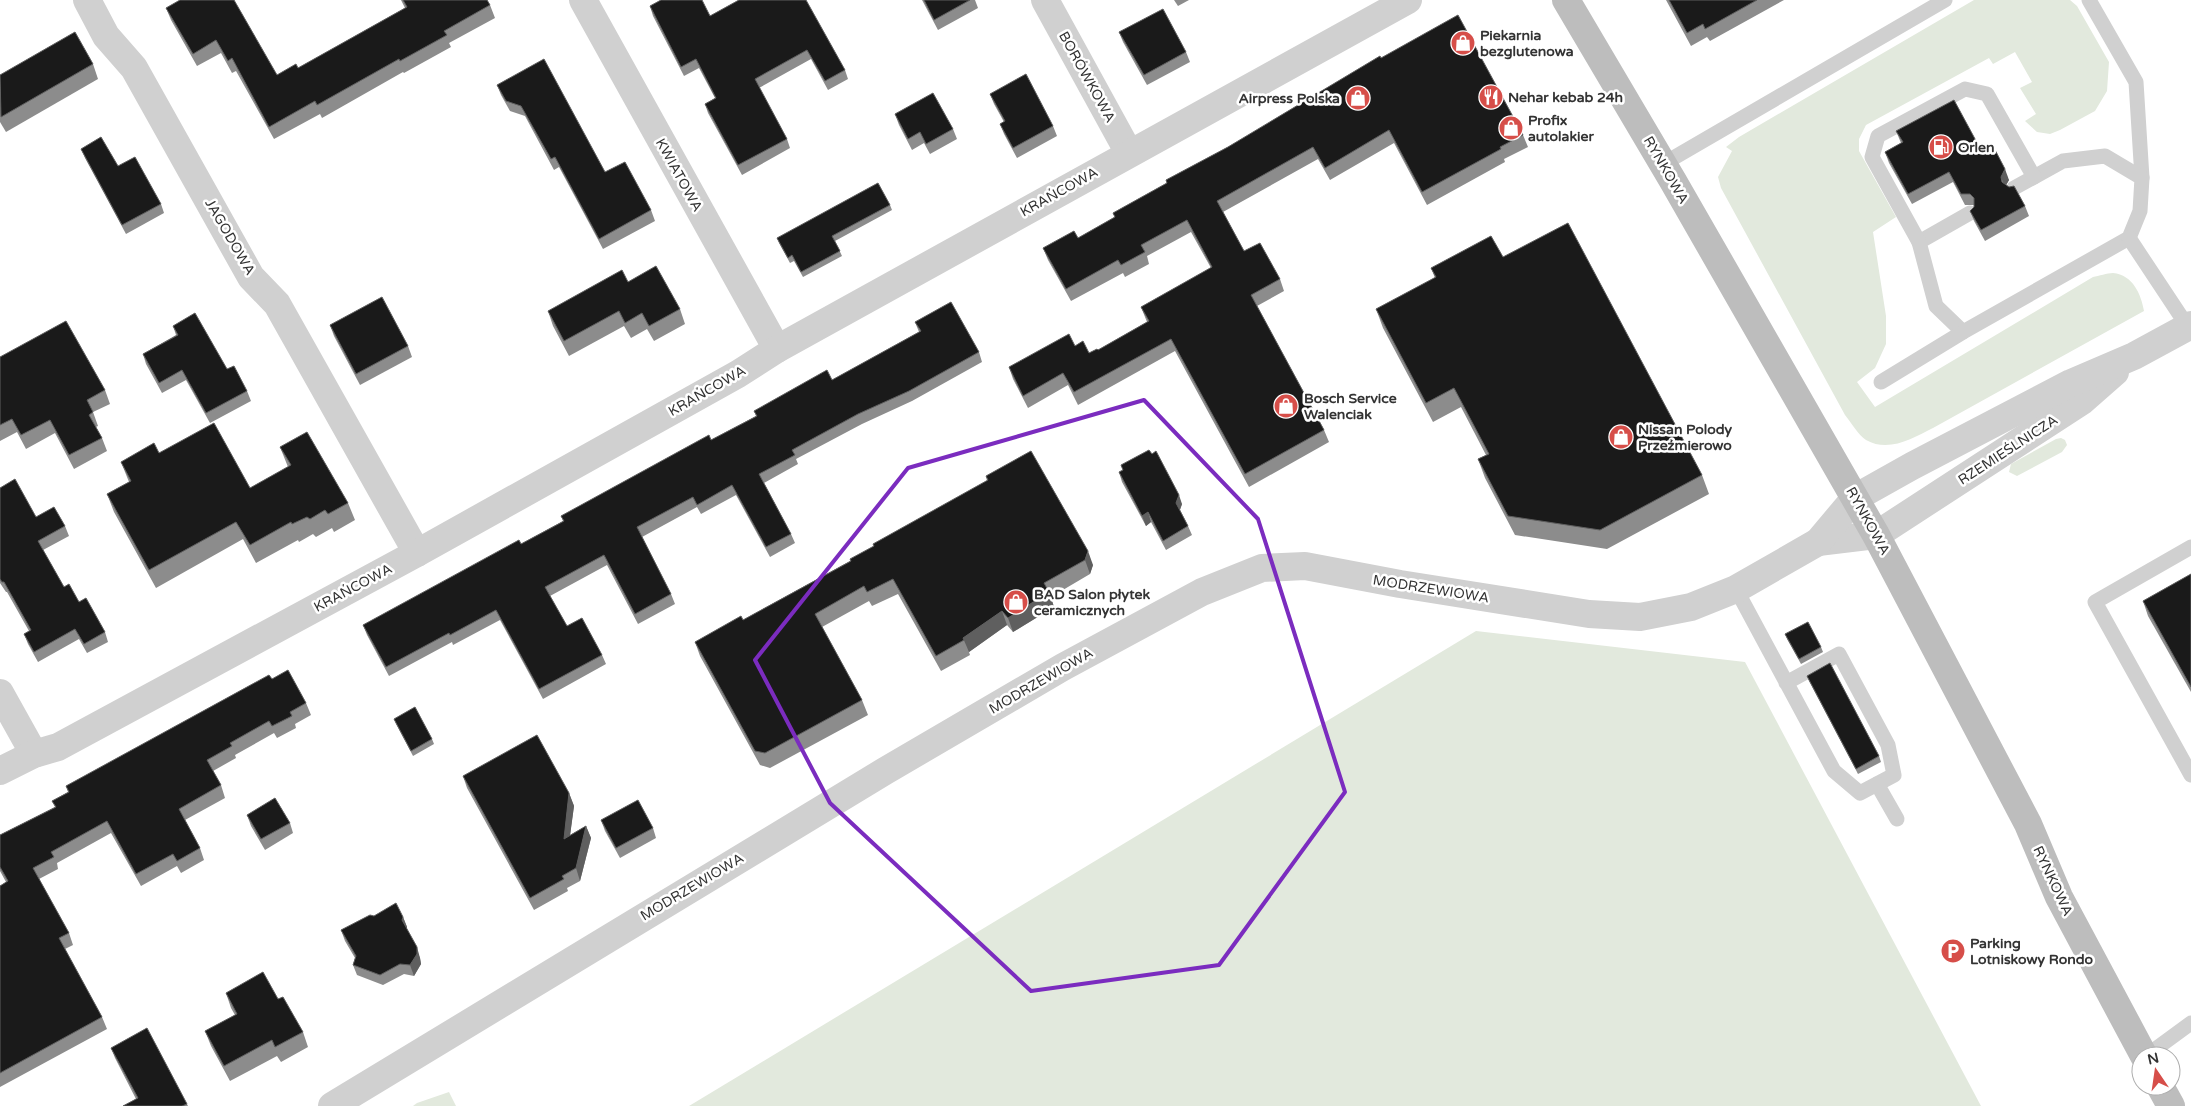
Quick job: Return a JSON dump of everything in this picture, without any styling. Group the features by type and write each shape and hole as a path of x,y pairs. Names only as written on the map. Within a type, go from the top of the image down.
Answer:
{"street":[{"name":"JAGODOWA","path":"87,0 106,36 134,68 251,277 277,304 417,553"},
{"name":"KWIATOWA","path":"583,0 777,349"},
{"name":"BORÓWKOWA","path":"1045,0 1129,153"},
{"name":"KRAŃCOWA","path":"0,770 34,754 58,748 417,553 738,374 777,349 1408,0"},
{"name":"RYNKOWA","path":"1566,0 1663,164 1876,535 2028,824 2059,897 2140,1046"},
{"name":"RZEMIEŚLNICZA","path":"1855,498 2071,383 2134,356 2189,326"},
{"name":"RZEMIEŚLNICZA","path":"1876,535 2082,402 2134,356"},
{"name":"MODRZEWIOWA","path":"332,1106 868,781 1063,667 1202,592 1262,568 1305,566 1400,584 1589,614 1640,617 1691,607 1736,590 1818,542 1855,498"},
{"name":"MODRZEWIOWA","path":"1818,542 1876,535"},
{"path":"0,693 34,754"}],"lane":[{"path":"1663,164 1945,0"},
{"path":"1881,382 1963,332 2129,238 2140,211 2142,178 2136,82 2088,0"},
{"path":"1963,332 1936,306 1919,242 1872,157 1878,136 1965,89 1987,94 2034,177"},
{"path":"2014,188 2063,161 2105,156 2142,178"},
{"path":"1919,242 1970,213"},
{"path":"2129,238 2189,326"},
{"path":"2191,547 2095,602 2191,775"},
{"path":"1736,590 1786,683 1834,771 1860,793 1894,775 1888,745 1839,654 1786,683"},
{"path":"1877,784 1897,819"},
{"path":"2159,1046 2191,1022"}],"highlighted area":[{"path":"1144,400 1258,519 1345,792 1219,965 1031,991 830,803 755,660 908,468"}],"shaded area":[{"path":"1974,0 2070,0 2077,6 2109,62 2107,91 2095,111 2050,134 2037,132 2025,121 2036,114 2020,88 2032,82 2015,52 1993,64 1989,58 1866,125 1859,139 1859,151 1896,217 1873,232 1886,316 1886,344 1875,368 1857,382 1875,407 2093,277 2108,273 2126,277 2131,281 2141,298 2144,311 1917,436 1892,445 1875,444 1863,438 1845,415 1721,188 1718,177 1732,151 1726,147 1739,137"},
{"path":"2061,438 2065,440 2067,445 2062,452 2017,476 2009,472 2011,464"},
{"path":"1476,631 1745,662 1981,1106 689,1106"},
{"path":"449,1092 456,1106 413,1106 417,1103"}],"building":[{"path":"180,0 234,0 277,75 296,64 298,68 407,7 403,0 487,0 490,5 444,31 447,35 400,61 399,59 317,105 315,101 269,127 232,58 228,61 216,40 193,54 166,8"},
{"path":"661,0 702,0 710,16 739,0 806,0 845,70 825,81 807,50 755,79 787,139 738,165 705,104 716,98 696,59 681,67 650,6"},
{"path":"924,0 970,0 934,20"},
{"path":"1669,0 1757,0 1705,29 1703,24 1687,33"},
{"path":"1163,9 1186,52 1144,75 1119,32"},
{"path":"1458,15 1523,135 1422,192 1389,130 1325,168 1313,147 1217,201 1244,251 1260,243 1280,279 1251,295 1324,430 1245,474 1171,339 1074,392 1063,373 1023,396 1009,367 1069,334 1075,346 1083,341 1089,353 1098,350 1149,321 1141,307 1212,267 1187,220 1141,245 1145,252 1121,265 1118,260 1066,289 1043,248 1074,231 1078,238 1115,217 1113,213 1167,183 1166,180 1228,147 1380,56 1381,58"},
{"path":"75,32 93,64 1,117 0,75"},
{"path":"544,59 605,172 625,162 651,210 599,239 555,157 551,159 521,106 506,101 497,85"},
{"path":"1026,74 1053,126 1013,148 1000,124 1005,121 990,94"},
{"path":"933,93 953,129 926,144 920,132 908,139 895,114"},
{"path":"1954,100 1981,150 1992,144 2005,169 2001,177 2002,182 2009,187 2014,186 2025,206 1981,230 1970,211 1974,207 1974,198 1970,194 1961,194 1949,172 1908,194 1885,152 1903,142 1896,131"},
{"path":"101,137 118,166 135,157 161,204 122,225 81,149"},
{"path":"878,183 890,205 832,236 840,251 801,272 792,255 788,258 777,238"},
{"path":"1568,223 1702,475 1600,530 1508,516 1478,459 1489,454 1454,388 1426,403 1376,309 1436,277 1431,268 1491,236 1503,257"},
{"path":"656,266 680,309 649,326 642,313 625,323 619,311 564,341 548,311 622,270 628,282"},
{"path":"382,297 408,346 356,374 330,325"},
{"path":"951,302 979,352 909,391 858,414 792,450 795,455 759,474 791,534 766,547 732,485 697,505 693,497 637,527 671,594 635,614 604,555 545,587 567,626 582,618 602,655 539,689 496,610 386,667 363,625 519,540 521,544 564,521 561,516 709,435 711,440 757,416 754,411 827,370 832,380 921,331 915,322"},
{"path":"195,313 227,369 234,366 247,391 206,413 182,370 159,383 143,354 178,335 173,326"},
{"path":"66,321 105,390 87,400 93,412 89,415 102,438 69,455 50,420 21,435 12,419 0,425 0,357"},
{"path":"214,423 250,488 291,465 280,447 307,432 348,503 328,514 325,510 310,519 307,517 292,524 291,522 250,545 236,522 149,570 107,494 131,481 121,462 154,443 159,453"},
{"path":"1149,450 1152,454 1156,451 1179,495 1176,503 1188,526 1163,541 1148,512 1142,516 1119,472 1123,470 1121,465"},
{"path":"1031,451 1088,551 1085,560 1044,583 1049,592 1008,618 1002,611 963,638 964,640 936,656 893,579 867,592 864,586 815,614 862,700 765,753 755,751 695,642 741,616 743,620 851,561 850,559 874,546 873,544 988,480 986,476"},
{"path":"15,479 36,517 54,507 65,526 38,541 64,587 69,584 79,602 86,598 105,632 84,644 75,629 34,652 24,634 31,630 4,582 0,579 0,488"},
{"path":"2191,574 2191,687 2143,601"},
{"path":"1808,622 1821,647 1799,659 1785,634"},
{"path":"1830,663 1879,756 1856,769 1807,676"},
{"path":"288,670 306,703 290,712 292,716 272,726 269,721 230,743 232,746 207,760 221,785 179,809 200,848 177,861 173,854 136,874 107,821 51,852 54,857 33,868 69,933 59,938 102,1017 0,1073 0,886 8,881 0,867 0,835 56,807 52,801 69,792 66,786 269,675 272,679"},
{"path":"415,707 432,739 411,751 394,719"},
{"path":"537,735 569,793 564,839 586,826 576,868 562,876 564,879 530,898 463,776"},
{"path":"275,798 290,823 261,839 247,815"},
{"path":"638,800 653,828 616,848 601,820"},
{"path":"396,903 403,917 402,920 417,947 417,954 410,965 400,964 380,975 353,965 356,956 341,930 370,915 374,916"},
{"path":"263,972 278,999 283,997 303,1032 275,1047 272,1040 224,1066 205,1031 237,1014 226,993"},
{"path":"147,1028 187,1104 182,1106 123,1106 138,1098 111,1048"}],"place":[{"name":"Piekarnia bezglutenowa","path":"1463,43"},
{"name":"Nehar kebab 24h","path":"1491,97"},
{"name":"Airpress Polska","path":"1358,98"},
{"name":"Profix autolakier","path":"1511,128"},
{"name":"Orlen","path":"1941,147"},
{"name":"Bosch Service Walenciak","path":"1286,406"},
{"name":"Nissan Polody Przeźmierowo","path":"1621,437"},
{"name":"BAD Salon płytek ceramicznych","path":"1016,602"},
{"name":"Parking Lotniskowy Rondo","path":"1953,951"}]}
